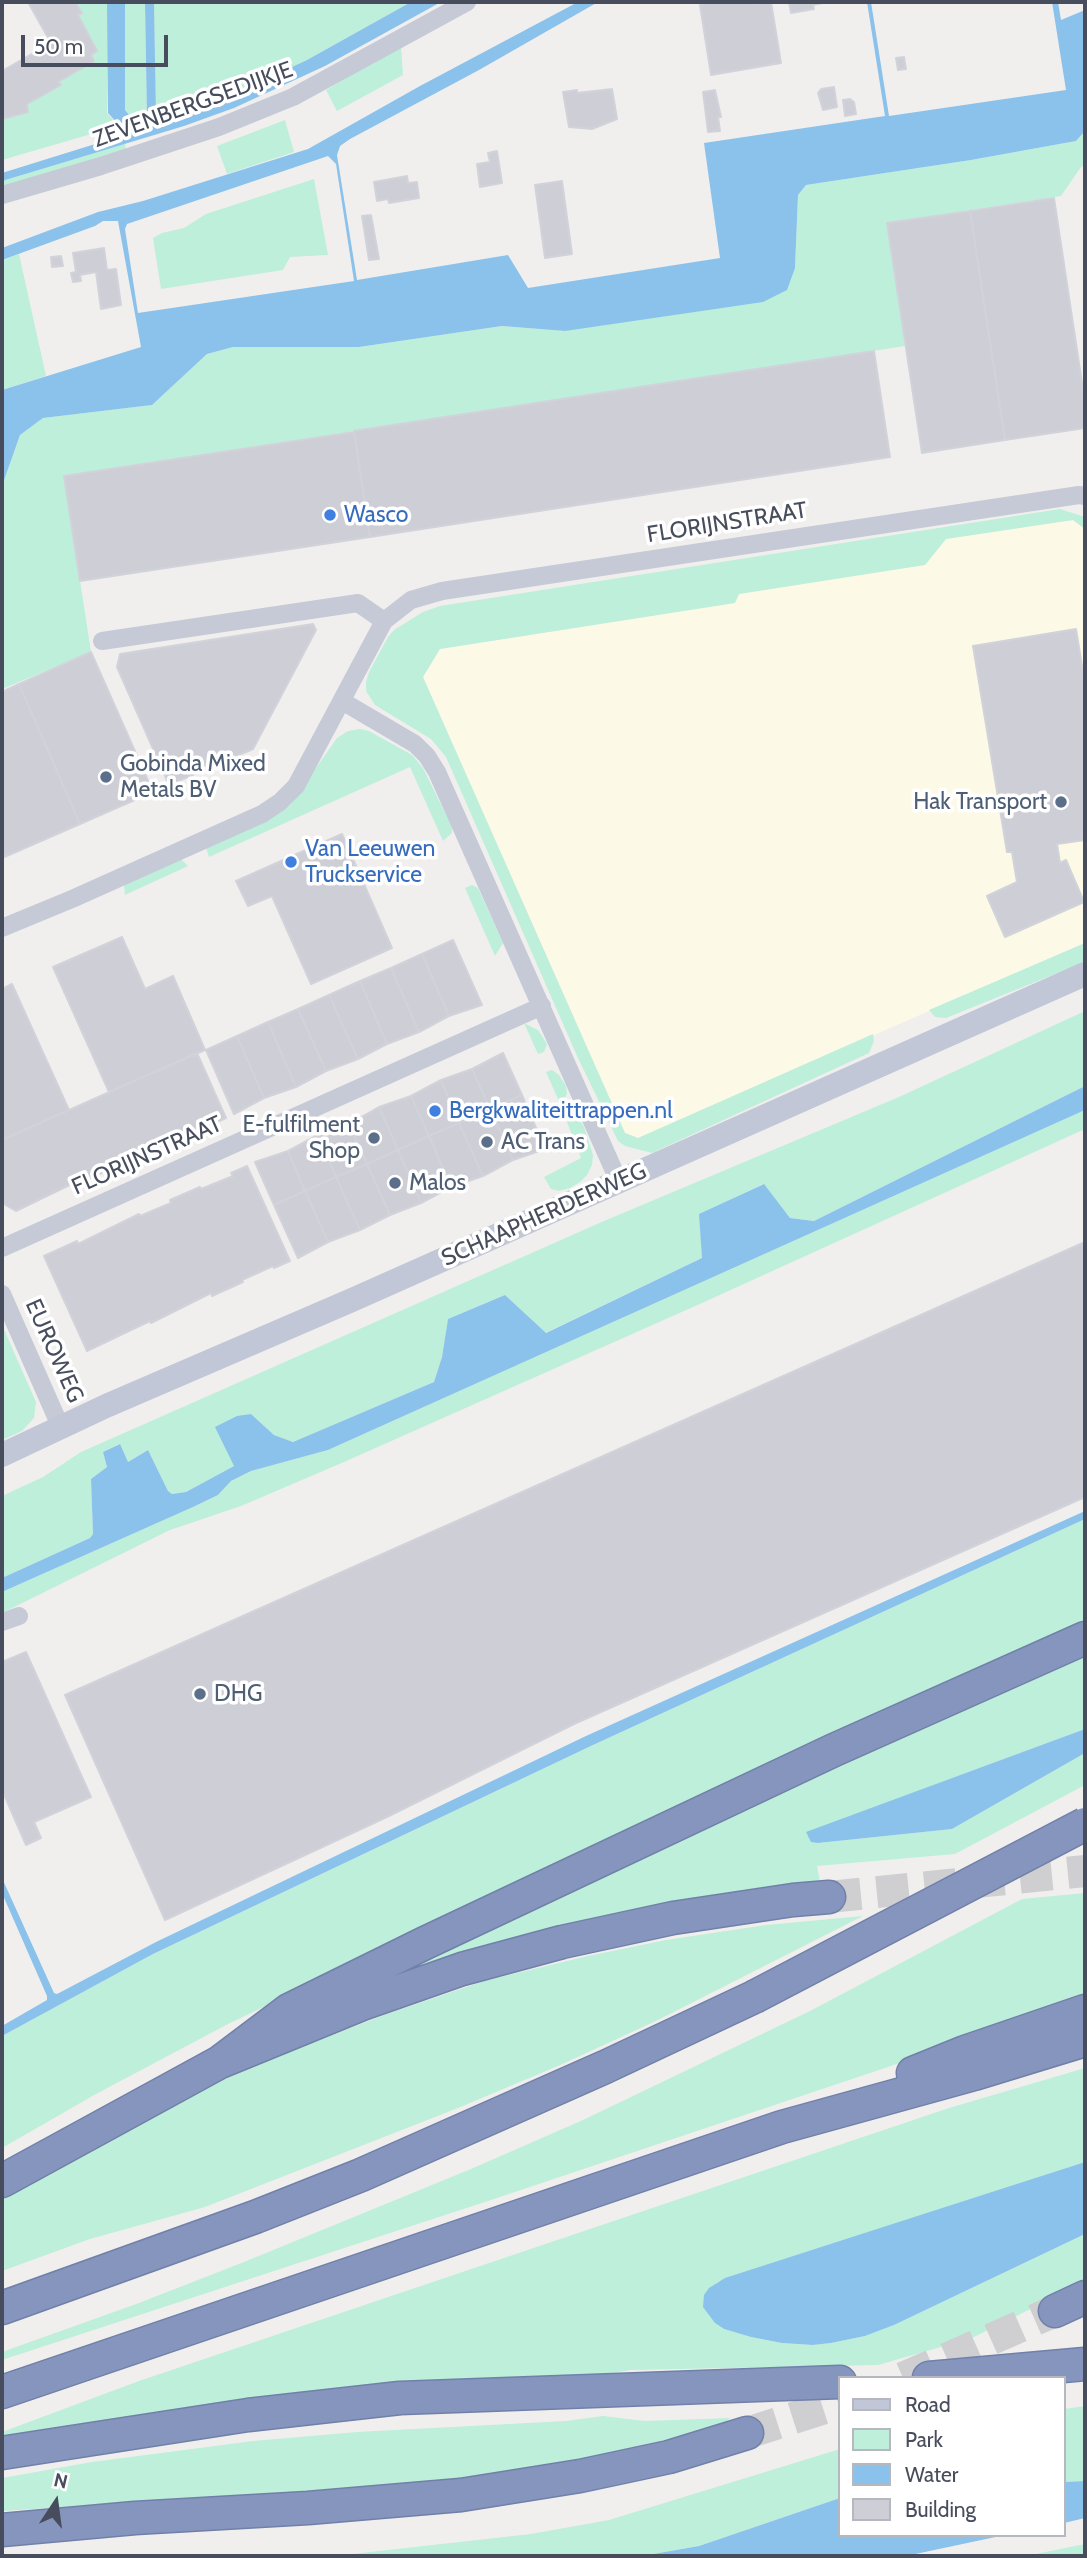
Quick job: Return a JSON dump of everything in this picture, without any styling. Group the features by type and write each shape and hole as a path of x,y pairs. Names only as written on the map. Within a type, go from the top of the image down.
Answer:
{"highway":[{"path":"220,2062 289,2010 400,1955 834,1750 1085,1638"},
{"path":"2,2308 255,2217 361,2175 606,2067 754,1997 1085,1824"},
{"path":"2,2181 220,2062 362,2004 462,1969 673,1918 829,1897"},
{"path":"782,2127 965,2052 1085,2011"},
{"path":"2,2392 782,2127 1085,2040"},
{"path":"951,2376 1085,2364"},
{"path":"2,2453 319,2406 400,2398 838,2382"},
{"path":"2,2530 461,2495 580,2476 669,2457 747,2433"}],"street":[{"name":"ZEVENBERGSEDIJKJE","path":"2,195 219,127 293,97 467,2"},
{"name":"FLORIJNSTRAAT","path":"2,928 271,808 296,786 384,621 411,600 442,591 1085,496"},
{"path":"102,641 358,603 384,621"},
{"path":"342,701 415,744 427,756 447,791 619,1182"},
{"name":"SCHAAPHERDERWEG","path":"2,1455 1085,974"},
{"name":"FLORIJNSTRAAT","path":"2,1248 542,1006"},
{"name":"EUROWEG","path":"2,1294 61,1428"},
{"path":"2,1622 19,1616"}],"shaded area":[{"path":"1073,520 1085,529 1085,943 638,1138 625,1133 423,677 440,649 734,603 739,594 925,565 946,539"}],"green space":[{"path":"75,2 145,2 147,121 134,121 125,110 125,74 108,31 107,113 119,126 2,160 2,119 28,112 27,104 60,86 58,82 94,61 91,55 97,51 78,15 81,13"},
{"path":"154,2 411,2 307,60 262,81 201,105 155,119"},
{"path":"401,46 403,75 337,111 326,90"},
{"path":"285,120 294,152 227,174 217,146"},
{"path":"1085,131 1085,165 1061,196 887,223 905,346 64,476 91,652 2,689 2,486 20,435 43,418 152,405 207,354 233,347 359,347 502,326 565,331 795,268 798,195 806,185 1076,141"},
{"path":"125,143 126,152 2,189 2,181"},
{"path":"314,179 328,255 290,257 283,270 161,289 153,238 184,228 206,214"},
{"path":"19,254 46,376 2,390 2,260"},
{"path":"1060,509 1085,517 1085,529 1073,520 946,539 925,565 739,594 735,603 440,649 423,677 625,1133 638,1138 873,1034 874,1041 869,1053 652,1153 625,1146 618,1141 578,1058 446,757 431,739 375,705 366,691 369,672 388,637 394,630 423,612 440,606"},
{"path":"348,731 369,731 412,755 423,768 452,827 452,833 443,841 410,767 209,857 206,848 281,812 290,805 337,738"},
{"path":"173,860 182,860 188,866 125,895 124,885"},
{"path":"472,885 478,888 503,943 495,956 465,888"},
{"path":"1085,943 1085,962 946,1018 935,1017 929,1010"},
{"path":"1085,1011 1085,1086 814,1221 790,1218 763,1184 700,1214 702,1258 545,1333 505,1295 448,1319 442,1357 434,1382 293,1442 274,1435 251,1414 234,1466 186,1492 172,1494 168,1491 148,1450 128,1462 119,1444 103,1452 107,1467 91,1479 93,1534 90,1538 2,1578 2,1496 43,1477 81,1452 604,1221 899,1097"},
{"path":"524,1023 538,1030 547,1044 544,1052 538,1054"},
{"path":"552,1070 566,1086 565,1098 558,1099 546,1072"},
{"path":"1085,1110 1085,1129 344,1462 241,1506 170,1530 2,1613 2,1592 218,1495 231,1481 251,1471 328,1450"},
{"path":"573,1119 581,1122 584,1127 593,1155 592,1165 587,1175 570,1188 559,1191 551,1189 544,1177 581,1158 567,1122"},
{"path":"2,1325 36,1402 34,1418 22,1431 2,1440"},
{"path":"1085,1519 1085,1622 858,1724 228,2024 96,2094 2,2148 2,2036 153,1954 593,1745"},
{"path":"1085,1647 1085,1729 806,1833 818,1843 952,1829 1085,1753 1085,1785 955,1854 817,1866 821,1887 420,1970 415,1956"},
{"path":"1085,1893 1085,2001 2,2360 2,2352 244,2262 583,2120 810,2011 1022,1899"},
{"path":"863,1916 656,2021 458,2108 205,2207 90,2239 2,2271 2,2197 212,2082 384,2015 484,1981 666,1940 766,1925"},
{"path":"1085,2068 1085,2162 716,2283 715,2323 724,2329 782,2343 831,2343 865,2336 894,2325 1085,2234 1085,2282 972,2338 878,2365 630,2370 580,2379 2,2448 2,2432 139,2381 949,2108"},
{"path":"1085,2406 1085,2481 1066,2482 1066,2409"},
{"path":"603,2416 645,2421 730,2418 723,2425 675,2442 485,2476 373,2488 2,2511 2,2478 92,2462 253,2441 357,2432 566,2421"},
{"path":"838,2450 838,2499 699,2546 642,2556 306,2556 352,2554 531,2534 609,2520"},
{"path":"1085,2544 1085,2556 1026,2556"}],"water":[{"path":"107,2 125,2 125,110 134,121 142,122 147,120 145,2 154,2 156,119 262,81 307,60 411,2 441,2 325,66 234,108 184,126 2,181 2,173 124,135 108,113"},
{"path":"578,2 598,2 350,139 340,146 337,155 357,280 508,255 528,288 720,258 704,143 885,116 867,2 871,2 889,116 1066,90 1052,2 1058,2 1061,20 1085,10 1085,131 1076,141 806,185 798,195 795,268 787,290 763,302 565,331 502,326 359,347 233,347 207,354 152,405 43,418 20,435 2,486 2,390 141,347 118,221 103,221 2,260 2,248 98,212 143,201 308,149","holes":["328,156 336,164 354,281 138,313 125,229 127,224"]},
{"path":"1085,1086 1085,1110 328,1450 251,1471 231,1481 218,1495 2,1592 2,1578 90,1538 93,1534 91,1479 107,1467 103,1452 120,1444 128,1462 148,1450 168,1491 172,1494 186,1492 234,1466 215,1427 237,1416 251,1414 274,1435 293,1442 434,1382 442,1357 448,1319 505,1295 546,1333 702,1258 699,1214 764,1184 790,1218 814,1221"},
{"path":"1085,1511 1085,1519 593,1745 153,1954 2,2036 2,2026 47,2000 47,1996 2,1893 2,1878 54,1993 57,1994 156,1942 586,1736"},
{"path":"1085,1729 1085,1753 952,1829 818,1843 811,1842 806,1832"},
{"path":"1085,2162 1085,2234 894,2325 865,2336 831,2343 782,2343 724,2329 715,2323 703,2307 704,2295 709,2288 725,2278"},
{"path":"1085,2481 1085,2518 1066,2523 1066,2482"},
{"path":"838,2499 838,2537 996,2537 906,2556 642,2556 699,2546"}],"building":[{"path":"28,2 75,2 82,13 78,15 97,51 91,55 94,61 58,82 61,85 27,104 28,112 2,119 2,71 51,43"},
{"path":"704,2 771,2 781,63 711,75 700,5"},
{"path":"789,2 823,3 813,5 814,9 791,13"},
{"path":"904,57 906,69 898,70 896,58"},
{"path":"834,87 837,107 823,110 818,93 821,89"},
{"path":"612,89 617,119 592,129 569,127 563,92"},
{"path":"715,90 721,117 718,117 720,131 708,132 703,92"},
{"path":"850,99 854,102 856,114 845,116 843,100"},
{"path":"497,151 502,183 480,187 477,164 490,162 488,153"},
{"path":"407,176 408,183 417,182 419,198 389,203 388,199 377,201 374,182"},
{"path":"562,181 572,254 545,258 535,185"},
{"path":"1054,198 1085,403 1085,428 1005,440 970,211"},
{"path":"970,211 1005,440 922,453 887,223"},
{"path":"371,215 379,259 369,260 362,216"},
{"path":"104,248 107,270 116,269 121,305 101,309 96,272 80,275 81,281 73,282 71,273 76,272 73,253"},
{"path":"61,256 63,266 52,267 51,257"},
{"path":"874,351 890,457 370,537 354,431"},
{"path":"354,432 370,537 80,581 64,476"},
{"path":"313,624 316,630 253,749 169,785 117,667 120,654"},
{"path":"1076,629 1085,684 1085,840 1057,844 1060,863 1066,860 1084,902 1005,937 987,896 1017,882 1012,852 1007,852 973,646"},
{"path":"91,652 153,792 80,824 19,684"},
{"path":"19,684 80,824 2,858 2,692"},
{"path":"342,834 392,948 311,984 272,896 248,906 236,881"},
{"path":"122,937 145,989 173,976 205,1050 109,1092 53,967"},
{"path":"453,940 482,1005 449,1016 422,954"},
{"path":"422,954 449,1016 419,1032 391,968"},
{"path":"391,968 419,1032 387,1044 360,981"},
{"path":"360,981 387,1044 358,1059 329,995"},
{"path":"12,984 69,1110 2,1140 2,989"},
{"path":"329,995 358,1059 326,1071 298,1009"},
{"path":"298,1009 326,1071 296,1087 268,1022"},
{"path":"268,1022 296,1087 264,1098 237,1036"},
{"path":"237,1036 264,1098 234,1114 206,1050"},
{"path":"197,1053 226,1118 210,1125 209,1122 149,1152 147,1150 87,1180 86,1177 16,1211 2,1203 2,1140"},
{"path":"503,1053 522,1095 490,1109 472,1069"},
{"path":"472,1069 490,1109 459,1123 441,1080"},
{"path":"441,1080 459,1123 429,1136 411,1096"},
{"path":"522,1095 545,1149 513,1160 490,1109"},
{"path":"411,1096 429,1136 398,1150 379,1107"},
{"path":"379,1107 398,1150 367,1164 349,1124"},
{"path":"490,1109 513,1160 483,1176 459,1123"},
{"path":"459,1123 483,1176 451,1187 429,1136"},
{"path":"349,1124 367,1164 336,1177 318,1135"},
{"path":"318,1135 336,1177 305,1191 288,1151"},
{"path":"429,1136 451,1187 421,1203 398,1150"},
{"path":"398,1150 421,1203 390,1215 367,1164"},
{"path":"288,1151 305,1191 274,1205 255,1162"},
{"path":"367,1164 390,1215 360,1230 336,1177"},
{"path":"247,1166 290,1261 274,1268 273,1266 212,1296 211,1293 87,1351 44,1256 77,1241 78,1244 139,1214 140,1216 171,1203 170,1200 200,1187 201,1189 233,1176 231,1173"},
{"path":"336,1177 360,1230 328,1242 305,1191"},
{"path":"305,1191 328,1242 298,1258 274,1205"},
{"path":"1085,1242 1085,1497 574,1724 387,1817 165,1920 65,1695"},
{"path":"26,1652 91,1797 34,1822 41,1838 26,1845 2,1790 2,1662"}],"tunnel":[{"path":"829,1897 1085,1871"},
{"path":"908,2376 1055,2311"},
{"path":"747,2433 838,2404"}],"place":[{"name":"Wasco","path":"330,515"},
{"name":"Gobinda Mixed Metals BV","path":"106,777"},
{"name":"Hak Transport","path":"1061,802"},
{"name":"Van Leeuwen Truckservice","path":"291,862"},
{"name":"Bergkwaliteittrappen.nl","path":"435,1111"},
{"name":"E-fulfilment Shop","path":"374,1138"},
{"name":"AC Trans","path":"487,1142"},
{"name":"Malos","path":"395,1183"},
{"name":"DHG","path":"200,1694"}]}
